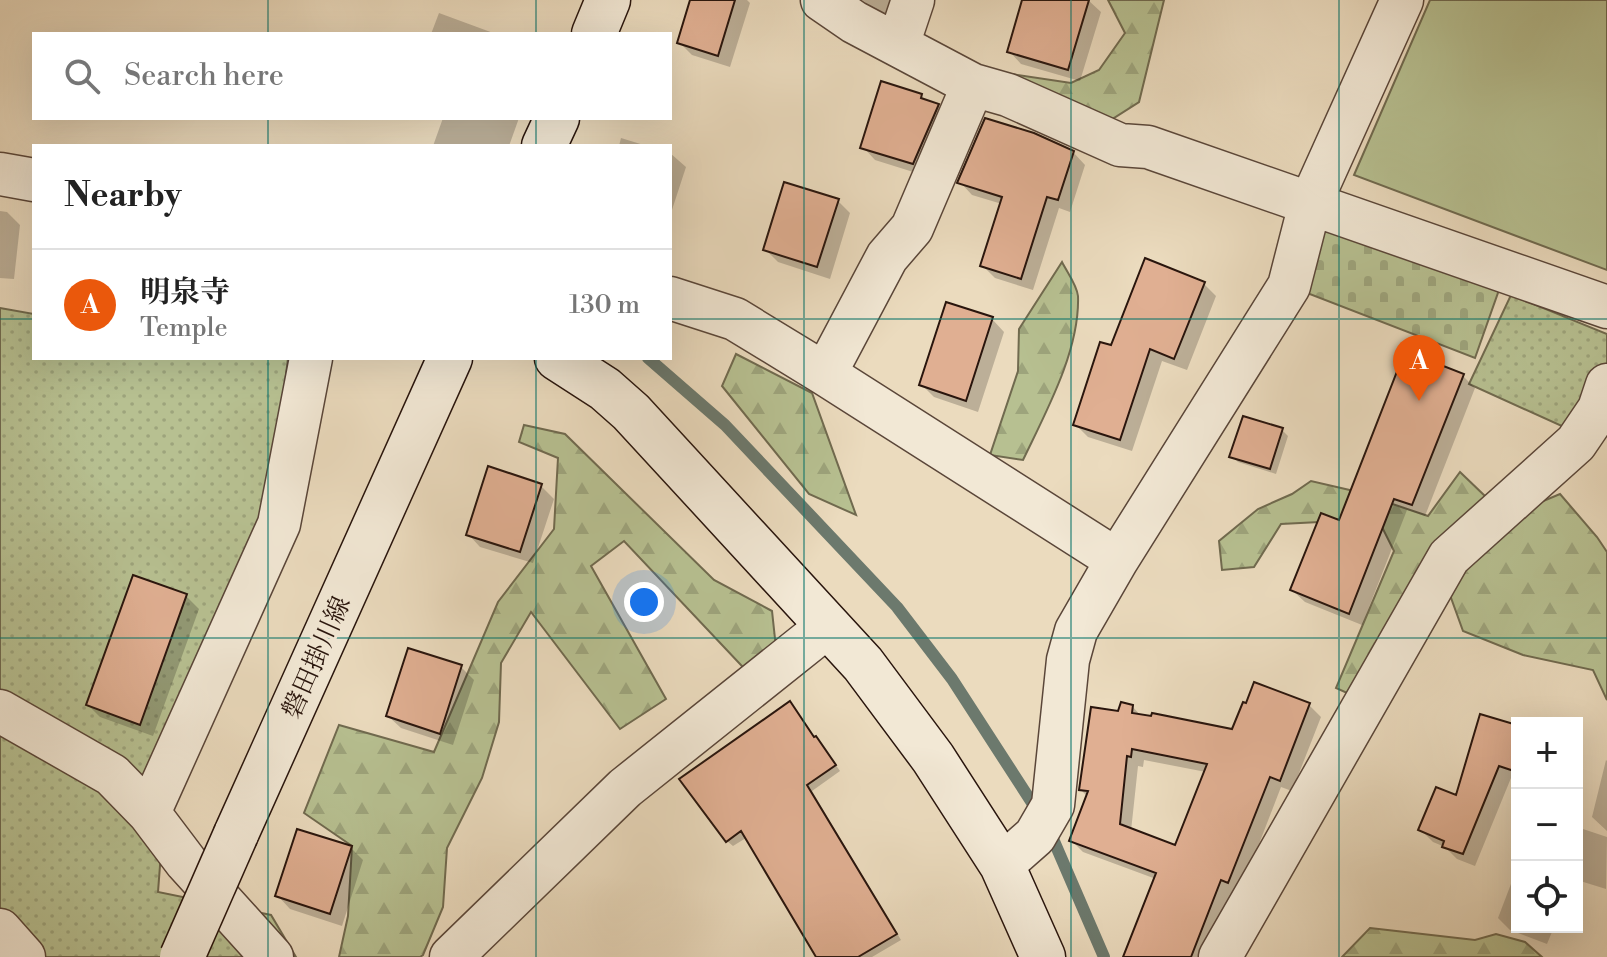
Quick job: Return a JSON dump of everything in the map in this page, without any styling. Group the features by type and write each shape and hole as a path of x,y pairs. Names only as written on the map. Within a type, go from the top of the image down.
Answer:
{"street":[{"path":"595,32 608,0"},
{"path":"822,0 854,22 973,85 1008,95 1120,145 1148,147 1607,307"},
{"path":"898,45 913,0"},
{"path":"1002,865 1035,836 1053,805 1068,660 1076,631 1117,560 1289,286 1310,204 1402,0"},
{"path":"825,374 887,257 912,228 973,85"},
{"path":"545,144 556,120"},
{"path":"0,174 32,180"},
{"path":"672,299 735,319 1117,560"},
{"path":"149,813 279,524 311,360"},
{"name":"磐田掛川線","path":"182,957 449,360"},
{"path":"566,360 631,412 863,664 933,758 1002,865 1043,957"},
{"path":"1220,957 1449,557 1576,443 1599,409 1607,385"},
{"path":"451,957 625,788 828,626"},
{"path":"0,711 112,775 149,813 186,862 272,957"},
{"path":"0,930 24,957"}],"green space":[{"path":"1108,0 1164,0 1139,102 1106,123 1005,73 1071,83 1099,70 1125,33"},
{"path":"1430,0 1607,0 1607,270 1354,175"},
{"path":"1327,224 1500,287 1475,358 1289,286"},
{"path":"1062,262 1078,296 1068,359 1023,460 990,455 1018,371 1019,329"},
{"path":"1511,295 1607,334 1607,384 1575,432 1469,384"},
{"path":"0,308 32,314 32,360 288,360 263,560 167,774 158,892 271,915 296,957 0,957"},
{"path":"736,354 812,393 856,515 809,494 722,386"},
{"path":"524,425 565,434 714,580 772,611 776,648 757,682 624,541 591,566 666,699 620,729 531,612 501,663 499,722 482,778 447,848 443,907 423,955 339,957 348,916 352,846 304,813 339,725 434,752 498,602 554,529 558,458 519,442"},
{"path":"1460,472 1487,498 1356,697 1336,688 1394,551 1378,519 1281,524 1254,567 1222,570 1219,541 1258,509 1292,494 1311,481 1354,491 1428,516"},
{"path":"1560,494 1607,552 1607,700 1593,670 1523,655 1463,631 1450,595 1484,526"},
{"path":"1370,928 1475,940 1496,934 1525,942 1542,957 1342,957"}],"building":[{"path":"690,0 735,0 718,56 677,43"},
{"path":"1022,0 1089,0 1068,70 1007,52"},
{"path":"881,81 922,94 921,98 939,104 913,164 860,148"},
{"path":"985,118 1034,133 1074,151 1058,200 1047,197 1021,279 980,266 1002,197 957,183"},
{"path":"784,182 839,199 817,267 763,250"},
{"path":"1145,258 1205,282 1174,359 1150,349 1120,440 1073,425 1100,342 1111,345"},
{"path":"946,302 993,317 966,401 919,385"},
{"path":"1405,351 1464,374 1412,505 1394,499 1349,614 1290,590 1321,513 1339,520"},
{"path":"1243,416 1283,428 1270,469 1229,457"},
{"path":"488,466 542,484 520,552 466,535"},
{"path":"133,575 187,594 140,725 86,705"},
{"path":"408,648 462,665 440,734 386,716"},
{"path":"1254,682 1310,703 1280,781 1270,777 1228,883 1221,880 1191,957 1123,957 1156,873 1069,841 1088,791 1079,790 1091,707 1118,711 1121,702 1133,705 1132,713 1151,716 1152,713 1232,729 1243,702 1246,703","holes":["1132,749 1207,764 1175,845 1120,824 1127,756 1131,757"]},
{"path":"790,701 836,765 807,785 897,934 858,957 816,957 741,831 726,842 679,779"},
{"path":"1480,714 1511,723 1511,770 1499,766 1463,854 1442,847 1444,841 1418,830 1436,787 1456,795"},
{"path":"297,829 352,846 330,914 275,896"}],"waterway":[{"path":"650,360 725,425 897,607 952,679 1038,812"},
{"path":"1050,832 1104,957"}],"place":[{"name":"明泉寺","path":"1419,401"}]}
